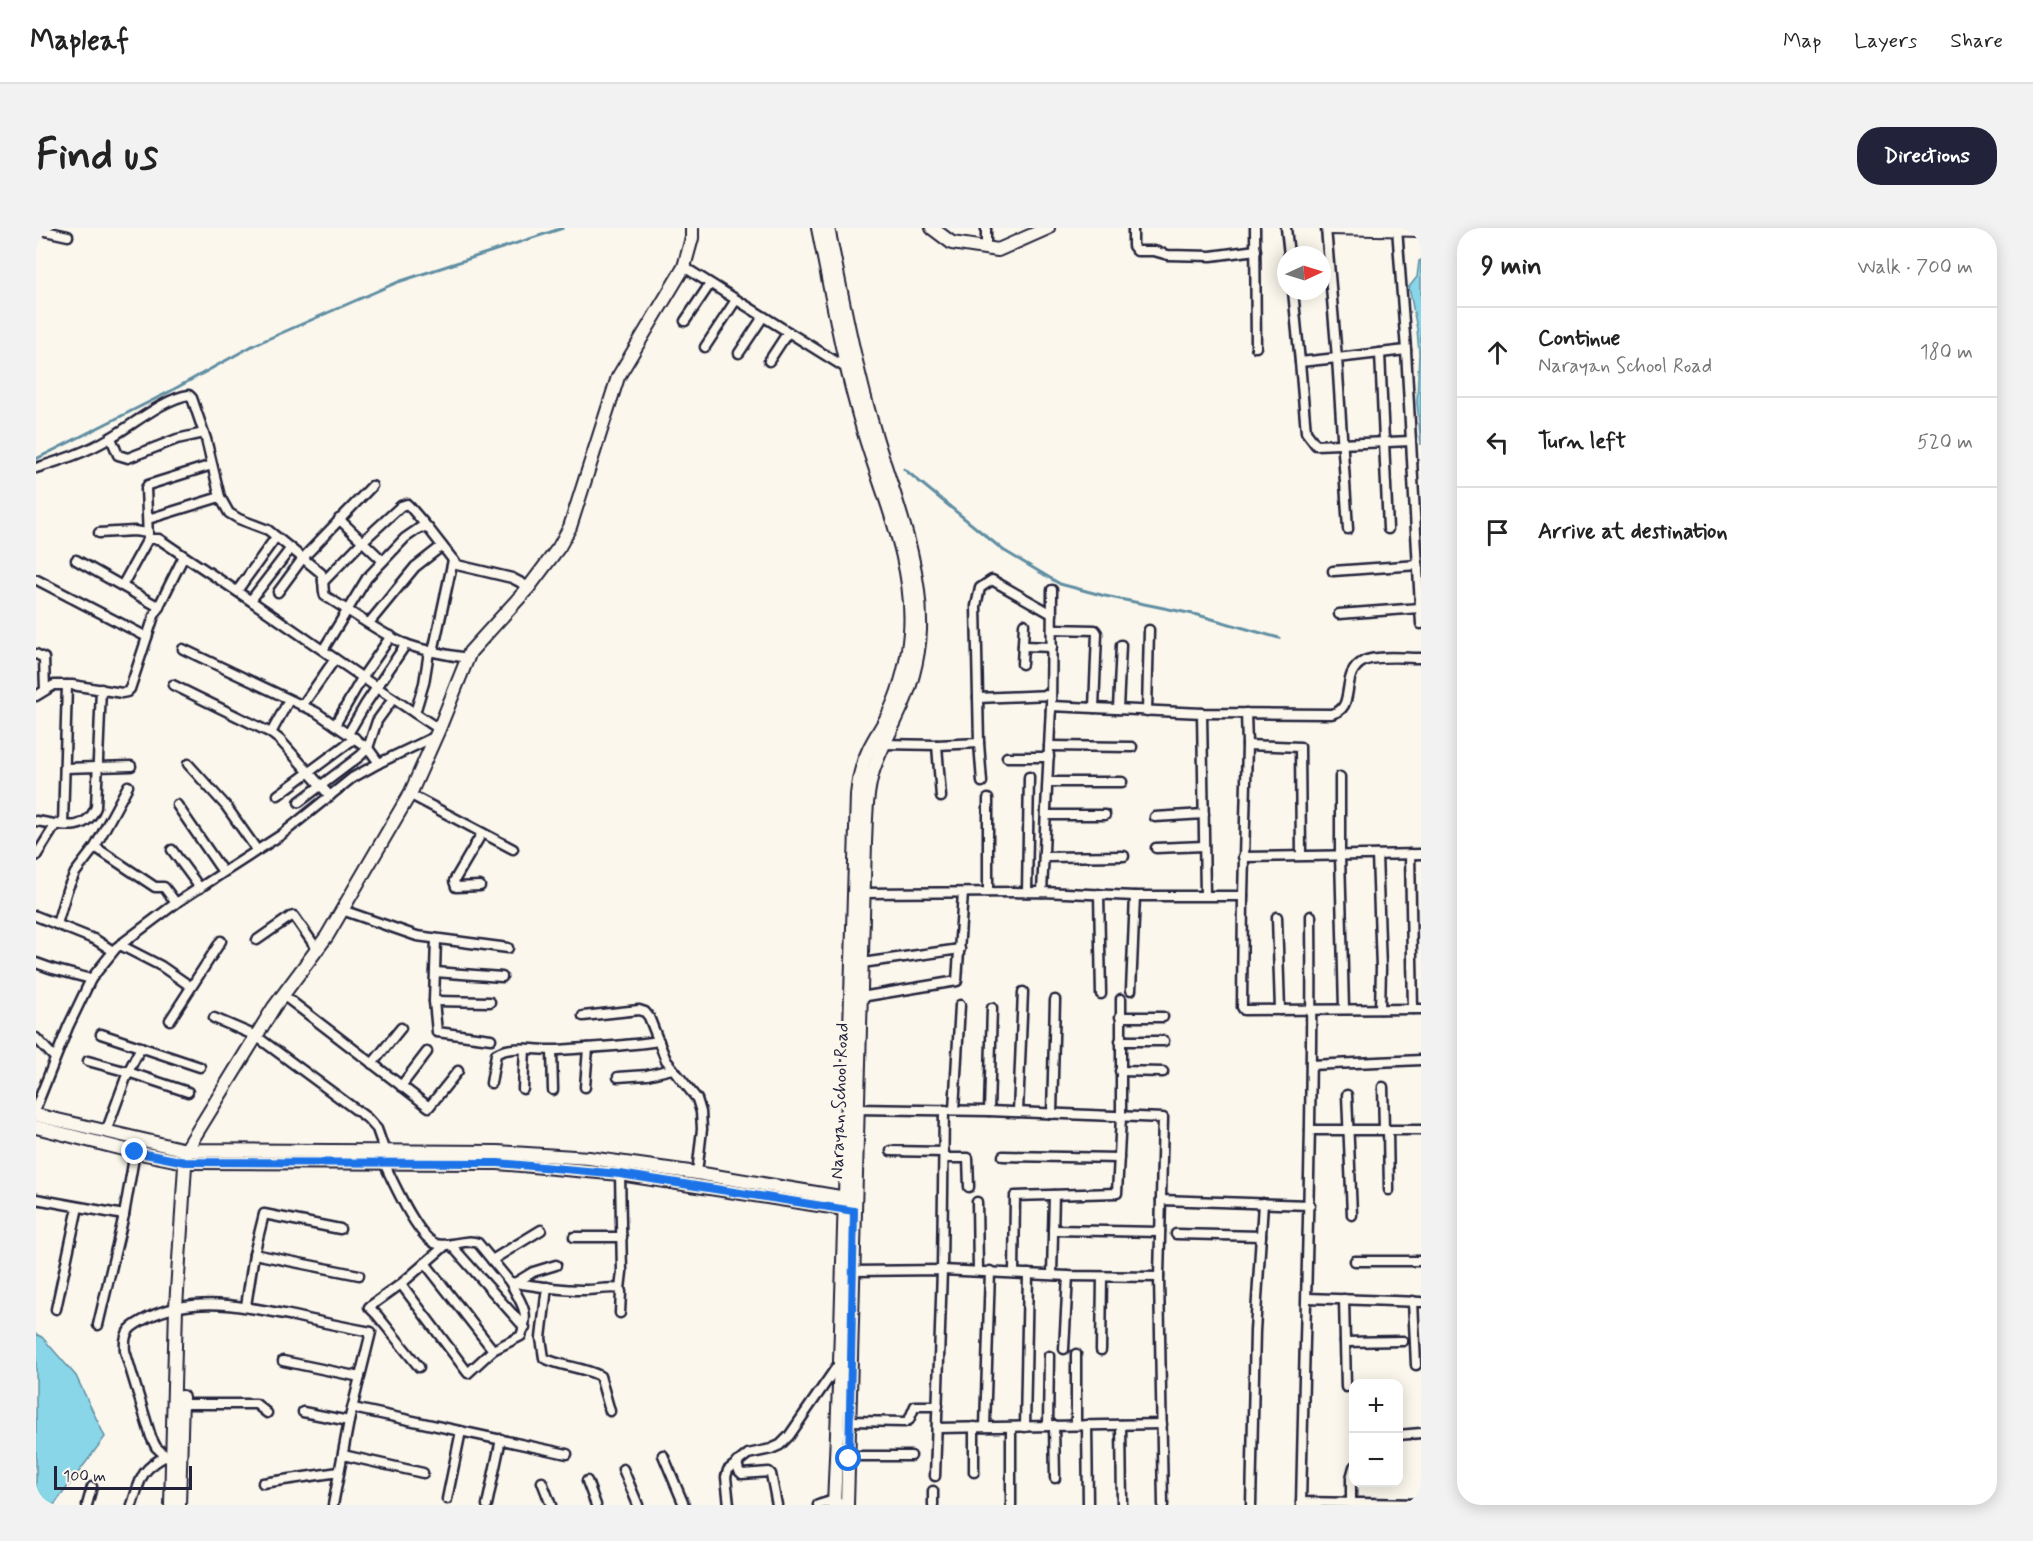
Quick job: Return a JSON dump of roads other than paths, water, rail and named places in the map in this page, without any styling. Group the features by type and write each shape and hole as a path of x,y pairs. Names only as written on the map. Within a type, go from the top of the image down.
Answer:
{"street":[{"path":"179,1505 177,1404 180,1306 189,1156 196,1135 256,1036 342,910 409,794 438,732 470,652 529,587 559,547 570,527 618,377 684,267 692,238 692,228"},
{"path":"818,228 851,367 904,524 916,577 919,603 918,652 899,715 867,769"},
{"path":"828,228 864,434 902,553 907,579 910,630 908,651 890,711 871,745 867,769"},
{"path":"932,228 952,243 998,250 1022,234 1048,228"},
{"path":"986,228 986,248"},
{"path":"1133,228 1133,246 1137,251 1151,250 1168,255 1211,256 1256,250"},
{"path":"1256,228 1256,347"},
{"path":"1286,228 1288,246"},
{"path":"1348,529 1327,228 1421,230"},
{"path":"36,229 68,236"},
{"path":"1397,229 1421,624"},
{"path":"684,267 788,332 851,367"},
{"path":"685,321 710,284"},
{"path":"705,347 736,300"},
{"path":"1294,300 1305,424 1312,442 1320,446 1411,441"},
{"path":"739,353 763,316"},
{"path":"769,361 788,332"},
{"path":"1300,362 1406,350"},
{"path":"1380,353 1388,529"},
{"path":"36,468 70,458 111,438 158,408 189,395 204,433 220,497 229,513 268,530 291,548 321,573 325,596 369,623 406,644 431,652 468,658"},
{"path":"111,438 118,455 128,458 177,439 204,433"},
{"path":"122,586 148,536 146,494 148,485 212,465"},
{"path":"278,592 303,558 372,486"},
{"path":"148,519 220,497"},
{"path":"323,582 363,541 407,504 453,560 462,567 512,578 529,587"},
{"path":"339,519 383,561"},
{"path":"323,650 367,578 405,538 421,527 429,529"},
{"path":"99,533 134,531 159,539 415,713 438,732"},
{"path":"237,591 276,537"},
{"path":"369,623 415,567 442,546"},
{"path":"251,600 291,548"},
{"path":"36,696 54,685 127,692 159,607 184,556"},
{"path":"76,560 159,607"},
{"path":"415,713 453,560"},
{"path":"1333,571 1418,565"},
{"path":"37,580 147,637"},
{"path":"982,782 976,606 980,588 992,580 1052,614"},
{"path":"1042,892 1051,711 1052,590"},
{"path":"1339,614 1420,608"},
{"path":"1022,664 1024,624"},
{"path":"1052,629 1095,630 1097,633 1094,708"},
{"path":"1147,711 1149,630"},
{"path":"335,725 362,678 392,636"},
{"path":"278,795 309,773 351,736 377,688 406,644"},
{"path":"1118,709 1120,645"},
{"path":"1023,646 1052,646"},
{"path":"183,649 316,712 368,748 379,763"},
{"path":"36,654 44,658 45,690"},
{"path":"1051,711 1051,706 1202,713 1336,713 1346,700 1351,673 1362,663 1371,659 1421,658"},
{"path":"302,706 335,659"},
{"path":"36,856 60,825 65,768 67,685"},
{"path":"173,685 271,733 330,796"},
{"path":"36,821 60,825 80,825 92,817 96,807 101,689"},
{"path":"978,698 1051,695"},
{"path":"299,802 368,748 377,721 393,699"},
{"path":"271,733 289,700"},
{"path":"1246,712 1243,1009 1417,1009 1410,854"},
{"path":"1202,713 1205,895"},
{"path":"36,1107 68,1027 92,979 117,948 176,903 281,835 352,778 438,732"},
{"path":"883,744 937,745 979,742"},
{"path":"937,745 941,797"},
{"path":"1247,745 1300,747 1301,855"},
{"path":"1049,746 1132,747"},
{"path":"1006,757 1049,757"},
{"path":"188,764 226,806 257,850"},
{"path":"65,768 131,766"},
{"name":"Narayan School Road","path":"852,1109 861,997 859,893 868,796 867,769"},
{"path":"1027,892 1029,777"},
{"path":"1340,777 1344,1009"},
{"path":"1047,782 1122,782"},
{"path":"57,924 75,873 94,847 128,786"},
{"path":"409,794 513,849"},
{"path":"988,799 988,892"},
{"path":"177,805 223,872"},
{"path":"1155,817 1204,814"},
{"path":"1046,815 1105,815"},
{"path":"480,886 456,887 454,881 482,833"},
{"path":"1156,848 1204,846"},
{"path":"94,847 155,887 164,887 176,903"},
{"path":"172,850 200,888"},
{"path":"1243,857 1421,854"},
{"path":"1377,855 1380,1009"},
{"path":"1044,856 1124,856"},
{"path":"861,997 954,982 958,979 963,892"},
{"path":"840,1504 840,1362 850,1204 859,893 1042,892 1135,896 1243,896"},
{"path":"1099,894 1101,994"},
{"path":"1131,990 1135,896"},
{"path":"342,910 417,936 508,948"},
{"path":"36,916 161,966 190,986"},
{"path":"257,940 294,916 317,949"},
{"path":"1311,916 1310,1205 1301,1503 1421,1504"},
{"path":"1276,917 1280,1010"},
{"path":"436,939 434,1001 439,1033 491,1039"},
{"path":"170,1020 221,941"},
{"path":"862,963 960,949"},
{"path":"36,963 92,979"},
{"path":"435,972 502,977"},
{"path":"1018,1112 1023,992"},
{"path":"283,995 429,1107 459,1071"},
{"path":"1014,1273 1015,1196 1118,1193 1121,1117 1121,999"},
{"path":"1052,1114 1055,1000"},
{"path":"434,1001 490,1002"},
{"path":"954,1110 960,1005"},
{"path":"989,1111 992,1008"},
{"path":"583,1016 645,1011 672,1069 697,1099 701,1112 702,1129 697,1173"},
{"path":"1120,1017 1163,1017"},
{"path":"214,1018 256,1036 368,1118 377,1129 385,1157 404,1202 425,1237 431,1242 448,1245 472,1241 478,1243 513,1283 525,1311 527,1321 525,1328 521,1336 493,1350 468,1373 401,1284"},
{"path":"372,1064 401,1028"},
{"path":"101,1034 200,1067"},
{"path":"36,1038 56,1058"},
{"path":"491,1083 496,1054 502,1050 539,1048 552,1051 659,1041"},
{"path":"1120,1041 1164,1041"},
{"path":"106,1132 128,1072 141,1047"},
{"path":"585,1087 588,1048"},
{"path":"523,1089 525,1049"},
{"path":"552,1051 553,1090"},
{"path":"400,1086 427,1052"},
{"path":"1311,1065 1421,1060"},
{"path":"88,1061 188,1092"},
{"path":"618,1077 647,1075 672,1069"},
{"path":"1120,1071 1163,1072"},
{"path":"1383,1087 1389,1190"},
{"path":"1347,1095 1352,1215"},
{"path":"852,1109 989,1111 1163,1118 1159,1277 1163,1505"},
{"path":"935,1476 942,1270 944,1110"},
{"path":"36,1115 189,1156"},
{"path":"36,1127 135,1152 189,1156 385,1157 498,1163 620,1174 850,1204"},
{"path":"1310,1130 1421,1130"},
{"path":"891,1151 968,1158 969,1187"},
{"path":"98,1324 124,1215 135,1152"},
{"path":"385,1157 498,1152 590,1158 697,1173 850,1204"},
{"path":"1003,1156 1119,1158"},
{"path":"620,1174 622,1237 620,1313"},
{"path":"1052,1274 1054,1195"},
{"path":"36,1199 124,1215"},
{"path":"1161,1200 1310,1205"},
{"path":"977,1202 978,1271"},
{"path":"1251,1505 1255,1331 1263,1203"},
{"path":"840,1504 849,1456 853,1271 850,1204"},
{"path":"56,1309 78,1207"},
{"path":"246,1306 254,1254 264,1214 340,1229"},
{"path":"492,1260 542,1230"},
{"path":"1053,1230 1160,1232"},
{"path":"1176,1234 1261,1236"},
{"path":"574,1237 622,1237"},
{"path":"419,1367 369,1307 448,1245"},
{"path":"448,1245 525,1328"},
{"path":"254,1254 359,1275"},
{"path":"1355,1262 1421,1262"},
{"path":"425,1263 493,1350"},
{"path":"513,1283 533,1272 556,1265"},
{"path":"853,1271 942,1270 1068,1276 1159,1277"},
{"path":"985,1427 990,1271"},
{"path":"1026,1427 1028,1274"},
{"path":"1064,1349 1068,1276"},
{"path":"1101,1350 1102,1277"},
{"path":"513,1283 590,1291 616,1287 620,1289"},
{"path":"547,1287 541,1338 544,1358 600,1376 610,1411"},
{"path":"1307,1298 1417,1302 1416,1365"},
{"path":"1344,1299 1346,1387"},
{"path":"169,1459 156,1447 151,1437 124,1351 126,1333 133,1325 180,1306 217,1304 246,1306 371,1332 349,1421 333,1505"},
{"path":"1345,1342 1403,1341"},
{"path":"1076,1354 1076,1425"},
{"path":"1049,1356 1054,1478"},
{"path":"283,1361 360,1377"},
{"path":"729,1505 726,1477 728,1470 748,1454 771,1449 784,1441 840,1362"},
{"path":"177,1404 256,1404 267,1413"},
{"path":"171,1505 169,1459 177,1404"},
{"path":"850,1421 905,1422 909,1420 915,1406 938,1406"},
{"path":"353,1408 567,1454"},
{"path":"303,1412 349,1421"},
{"path":"938,1428 1162,1424"},
{"path":"1087,1425 1088,1505"},
{"path":"1121,1425 1122,1505"},
{"path":"974,1427 974,1472"},
{"path":"1011,1427 1011,1505"},
{"path":"447,1500 461,1431"},
{"path":"1403,1435 1420,1433"},
{"path":"487,1505 501,1439"},
{"path":"343,1455 423,1473"},
{"path":"663,1455 684,1505"},
{"path":"849,1456 911,1456"},
{"path":"132,1505 142,1474 151,1465 169,1459"},
{"path":"737,1462 742,1474 769,1472 771,1474 777,1505"},
{"path":"622,1469 638,1505"},
{"path":"263,1483 339,1472"},
{"path":"586,1481 596,1505"},
{"path":"542,1482 551,1505"},
{"path":"87,1505 92,1487"},
{"path":"1351,1487 1351,1503"},
{"path":"933,1491 933,1505"},
{"path":"818,1505 840,1504"}],"water":[{"path":"1421,260 1421,445 1417,402 1419,353 1409,287 1417,277"},
{"path":"36,1334 42,1337 76,1376 105,1437 54,1505 36,1505"}],"waterway":[{"path":"36,459 167,393 254,345 398,282 563,228"},
{"path":"904,469 1003,550 1060,584 1105,596 1198,615 1279,638"}]}
